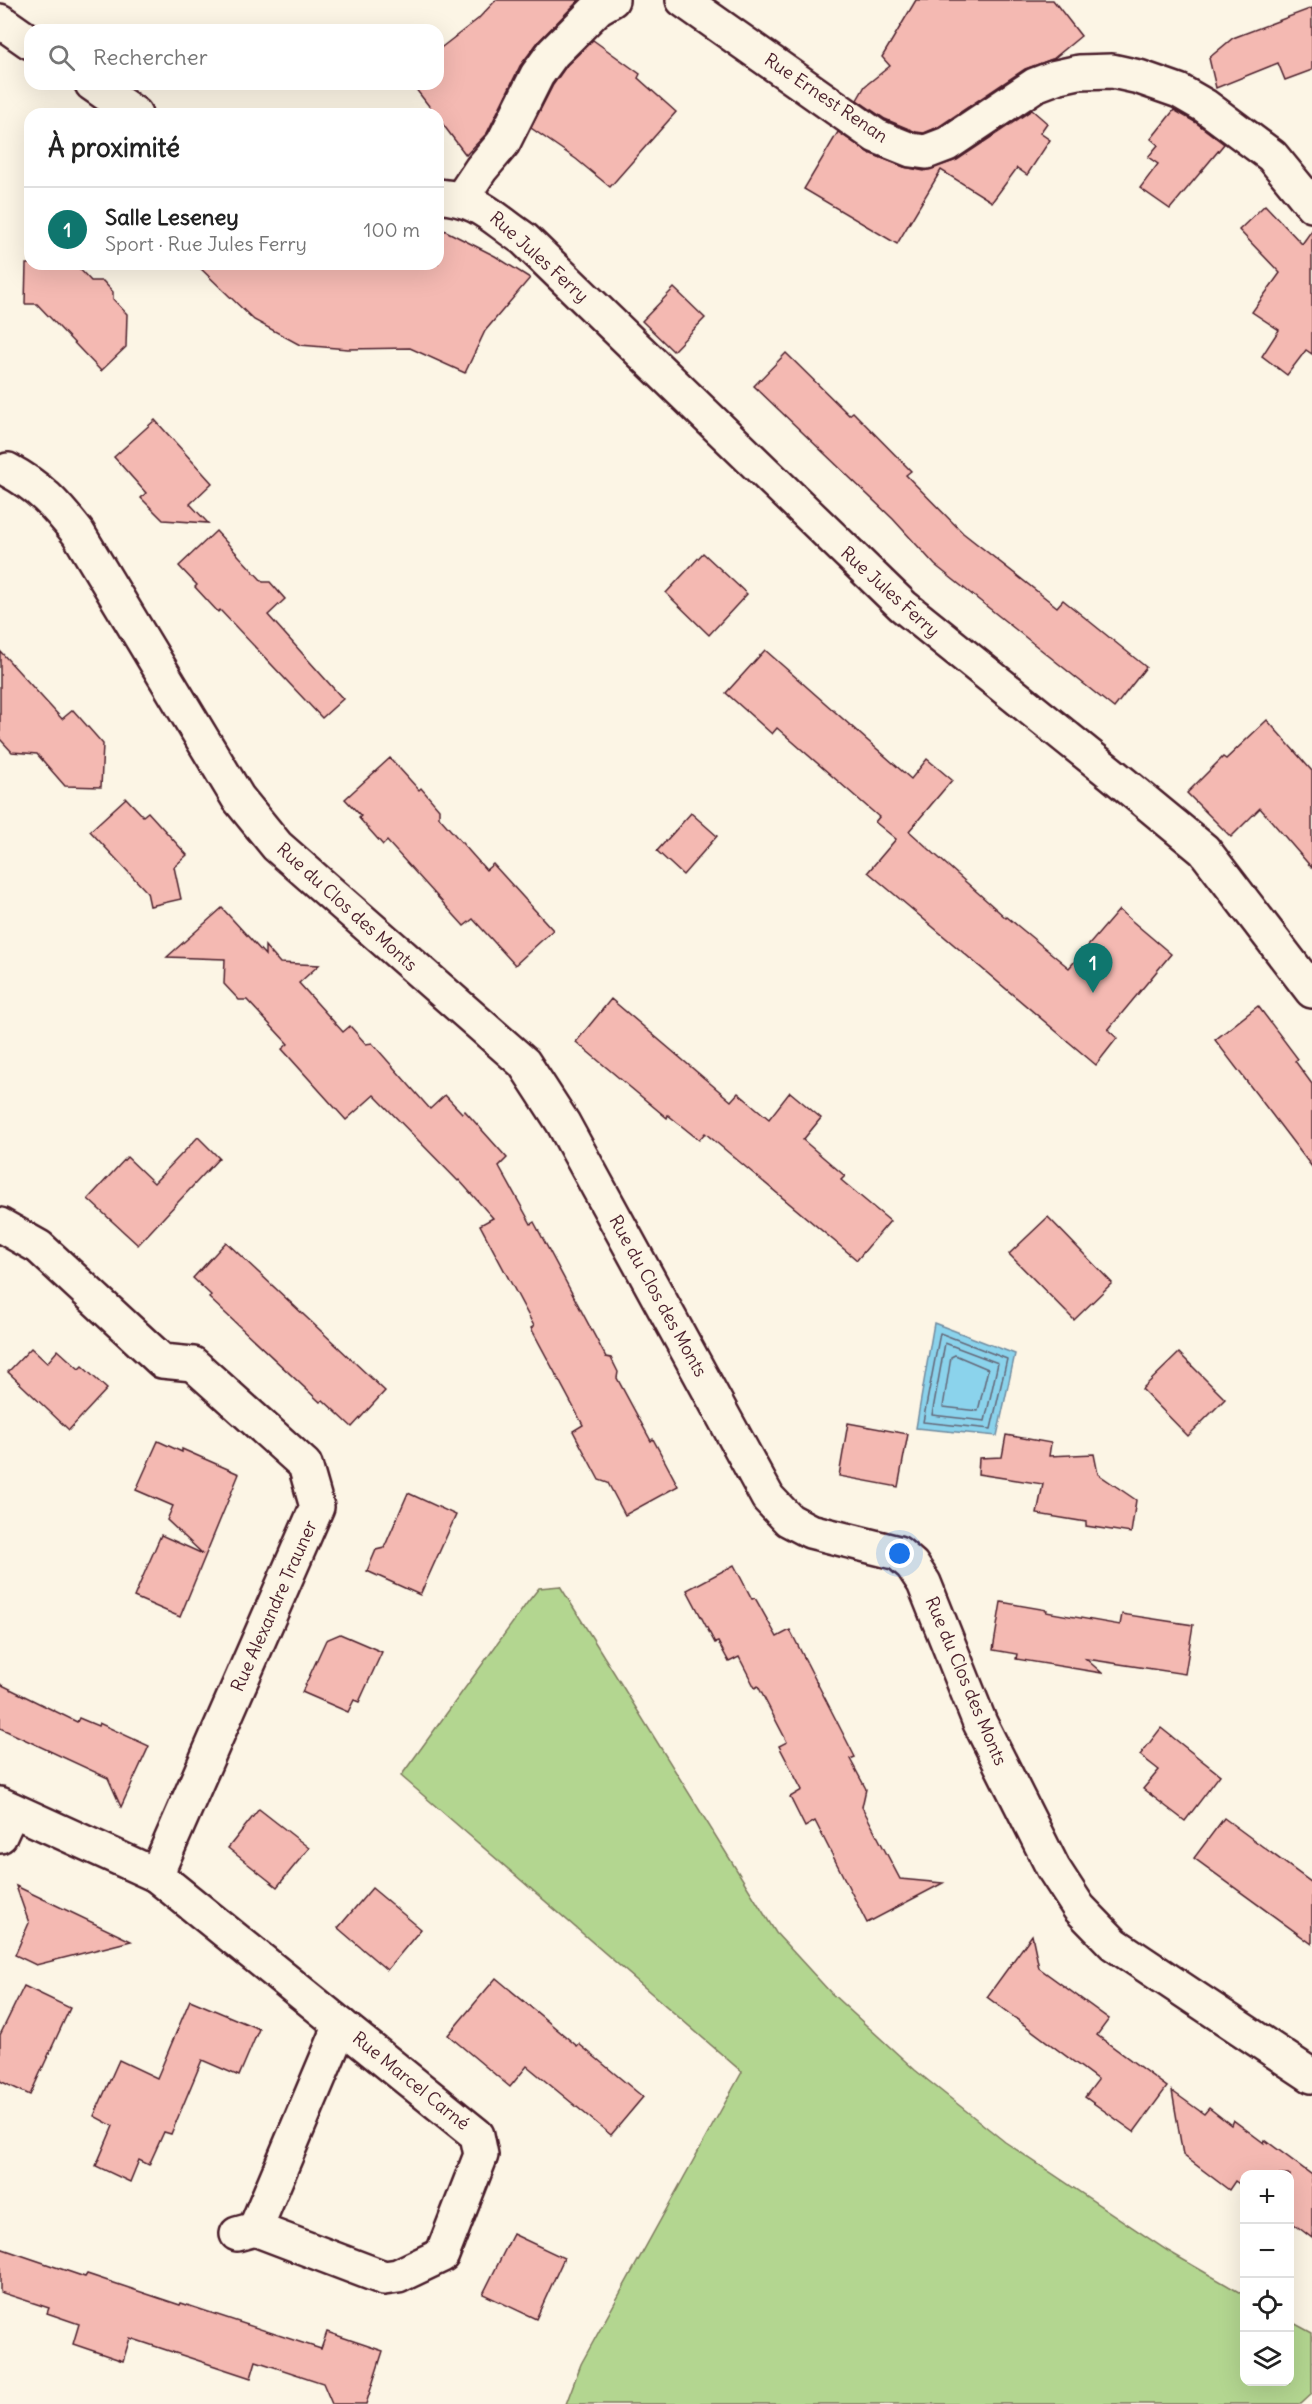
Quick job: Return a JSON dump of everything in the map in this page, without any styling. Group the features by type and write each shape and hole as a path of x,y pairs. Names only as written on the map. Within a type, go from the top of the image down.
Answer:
{"street":[{"path":"450,198 481,169 503,143 537,75 553,53 598,8 612,0"},
{"name":"Rue Ernest Renan","path":"683,0 876,136 911,150 926,152 947,144 1035,85 1079,72 1112,71 1139,77 1179,91 1205,106 1272,156 1312,205"},
{"path":"0,21 24,38"},
{"path":"101,90 126,108"},
{"name":"Rue Jules Ferry","path":"450,198 477,205 489,212 546,260 903,606 1204,850 1312,991"},
{"name":"Rue du Clos des Monts","path":"8,470 31,483 55,503 78,533 238,798 276,846 524,1063 563,1123 768,1498 789,1520 810,1531 898,1553 912,1565 924,1583 995,1754 1053,1868 1079,1908 1114,1944 1312,2076"},
{"name":"Rue Alexandre Trauner","path":"0,1225 39,1247 162,1361 193,1364 305,1465 317,1507 156,1875"},
{"name":"Rue Marcel Carné","path":"4,1816 156,1875 477,2135 481,2155 442,2255 398,2276 384,2278 246,2232 341,2025"}],"green space":[{"path":"560,1586 776,1933 831,1993 915,2070 1005,2142 1168,2251 1240,2293 1240,2386 1294,2386 1294,2323 1312,2333 1312,2394 1301,2404 566,2404 581,2364 742,2072 401,1776 539,1588"}],"water":[{"path":"934,1323 1015,1354 997,1436 916,1428"}],"building":[{"path":"496,0 579,0 538,42 520,66 487,133 466,155 444,126 444,108 430,108 417,90 444,90 444,45 478,19"},
{"path":"916,0 1053,0 1081,36 1053,59 1025,69 938,127 924,133 916,132 885,119 857,100 865,86 890,66 882,57"},
{"path":"1312,8 1312,70 1285,80 1278,63 1216,88 1209,58 1233,38"},
{"path":"593,40 640,74 638,78 676,112 610,187 576,159 531,128 553,85 567,65"},
{"path":"1032,110 1047,123 1040,133 1050,140 1027,175 1017,168 992,202 941,170 897,244 804,189 838,132 869,153 904,167 924,171 957,160"},
{"path":"1174,110 1195,122 1224,144 1170,209 1140,188 1158,164 1148,157 1158,145 1151,139"},
{"path":"1265,205 1302,244 1312,230 1312,354 1306,350 1287,375 1262,356 1279,330 1252,312 1280,273 1239,230"},
{"path":"444,230 495,256 530,278 485,331 465,373 410,348 348,349 300,345 254,320 202,270 444,270"},
{"path":"26,270 81,270 91,281 103,281 113,292 113,299 127,314 126,347 101,371 37,304 25,304"},
{"path":"674,288 705,318 673,351 642,321"},
{"path":"786,353 849,415 853,412 911,471 906,475 963,533 1057,607 1063,600 1146,667 1114,708 935,565 893,519 754,386"},
{"path":"155,420 212,483 190,504 208,523 163,520 141,498 146,493 114,457"},
{"path":"216,531 263,582 270,582 285,599 268,615 343,699 322,718 220,610 218,612 179,566"},
{"path":"703,553 747,594 709,635 666,593"},
{"path":"765,650 911,779 927,759 952,780 909,831 1006,918 1069,968 1119,910 1171,954 1108,1030 1117,1038 1096,1065 868,872 896,839 875,822 879,817 777,728 772,734 726,693"},
{"path":"0,651 62,719 73,710 103,744 101,787 65,786 37,754 12,752 0,739"},
{"path":"1267,720 1312,771 1312,868 1260,808 1231,837 1187,793 1223,757 1226,759"},
{"path":"390,758 439,809 439,817 486,870 493,864 553,930 515,965 473,919 464,926 387,841 383,845 345,799"},
{"path":"126,798 143,816 148,812 187,855 174,867 181,899 150,906 147,892 90,831"},
{"path":"691,813 717,836 683,875 657,851"},
{"path":"222,908 265,955 265,946 280,963 319,965 299,983 343,1032 350,1026 366,1044 372,1043 430,1109 445,1095 462,1113 465,1111 507,1158 499,1166 531,1224 534,1222 606,1357 611,1358 618,1372 617,1378 678,1486 625,1515 608,1483 599,1480 573,1431 583,1425 531,1328 534,1326 480,1225 493,1218 459,1180 374,1095 346,1120 282,1049 288,1044 247,1000 239,1000 224,984 225,959 167,957"},
{"path":"611,999 731,1101 738,1093 769,1119 790,1092 821,1118 803,1140 845,1176 841,1180 890,1221 857,1260 705,1133 699,1140 668,1115 667,1118 576,1042"},
{"path":"1258,1006 1298,1059 1295,1061 1312,1084 1312,1167 1215,1040"},
{"path":"198,1137 219,1158 138,1245 88,1199 127,1157 154,1183"},
{"path":"1048,1217 1112,1283 1074,1320 1009,1254"},
{"path":"226,1242 385,1391 352,1427 323,1400 320,1402 209,1298 211,1295 193,1278"},
{"path":"31,1348 47,1363 58,1350 79,1369 82,1366 107,1389 69,1430 8,1372"},
{"path":"1179,1353 1225,1399 1188,1436 1142,1389"},
{"path":"848,1423 908,1434 898,1487 839,1476"},
{"path":"1006,1435 1051,1443 1049,1456 1094,1454 1098,1474 1136,1500 1131,1533 1086,1526 1086,1522 1037,1514 1043,1484 978,1474 979,1458 1002,1457"},
{"path":"158,1441 239,1474 180,1617 134,1597 161,1535 203,1554 167,1520 173,1506 136,1490"},
{"path":"408,1493 456,1515 420,1595 367,1571 376,1550 384,1548"},
{"path":"734,1565 752,1599 755,1598 777,1637 790,1630 855,1757 850,1759 866,1789 862,1807 900,1879 943,1883 867,1923 815,1821 805,1827 790,1797 802,1790 779,1746 787,1742 758,1686 755,1688 739,1657 729,1662 718,1642 715,1643 687,1590"},
{"path":"1001,1602 1120,1625 1122,1614 1193,1625 1185,1674 1086,1659 1102,1673 1016,1659 1017,1654 993,1650"},
{"path":"340,1634 382,1652 359,1702 354,1700 348,1712 302,1692 326,1640"},
{"path":"0,1684 77,1722 79,1718 98,1726 99,1723 149,1746 121,1807 108,1778 0,1728"},
{"path":"1161,1728 1220,1775 1185,1821 1143,1789 1159,1770 1140,1755"},
{"path":"259,1809 309,1848 277,1887 228,1848"},
{"path":"1224,1818 1312,1883 1312,1944 1194,1858"},
{"path":"16,1886 131,1941 36,1965 15,1955 29,1923"},
{"path":"372,1888 421,1929 387,1970 338,1928"},
{"path":"1032,1935 1039,1968 1109,2019 1097,2035 1167,2087 1134,2132 1085,2097 1098,2080 987,1997"},
{"path":"496,1978 577,2046 579,2044 643,2097 611,2135 527,2066 510,2087 448,2035"},
{"path":"24,1986 70,2008 30,2095 0,2081 0,2035"},
{"path":"190,2000 259,2029 239,2076 202,2060 171,2134 164,2132 149,2165 139,2160 130,2182 96,2166 113,2126 94,2116 119,2060 157,2078"},
{"path":"1172,2091 1204,2114 1209,2108 1231,2125 1233,2120 1264,2143 1265,2140 1312,2175 1312,2238 1294,2224 1294,2170 1240,2170 1240,2184 1235,2181 1229,2190 1183,2155"},
{"path":"513,2234 564,2258 536,2319 483,2294"},
{"path":"0,2248 85,2277 87,2274 321,2349 327,2332 383,2351 366,2404 332,2404 323,2383 256,2361 251,2378 130,2338 123,2361 73,2344 79,2324 47,2313 49,2308 0,2292"}],"place":[{"name":"Salle Leseney","path":"1093,993"}]}
